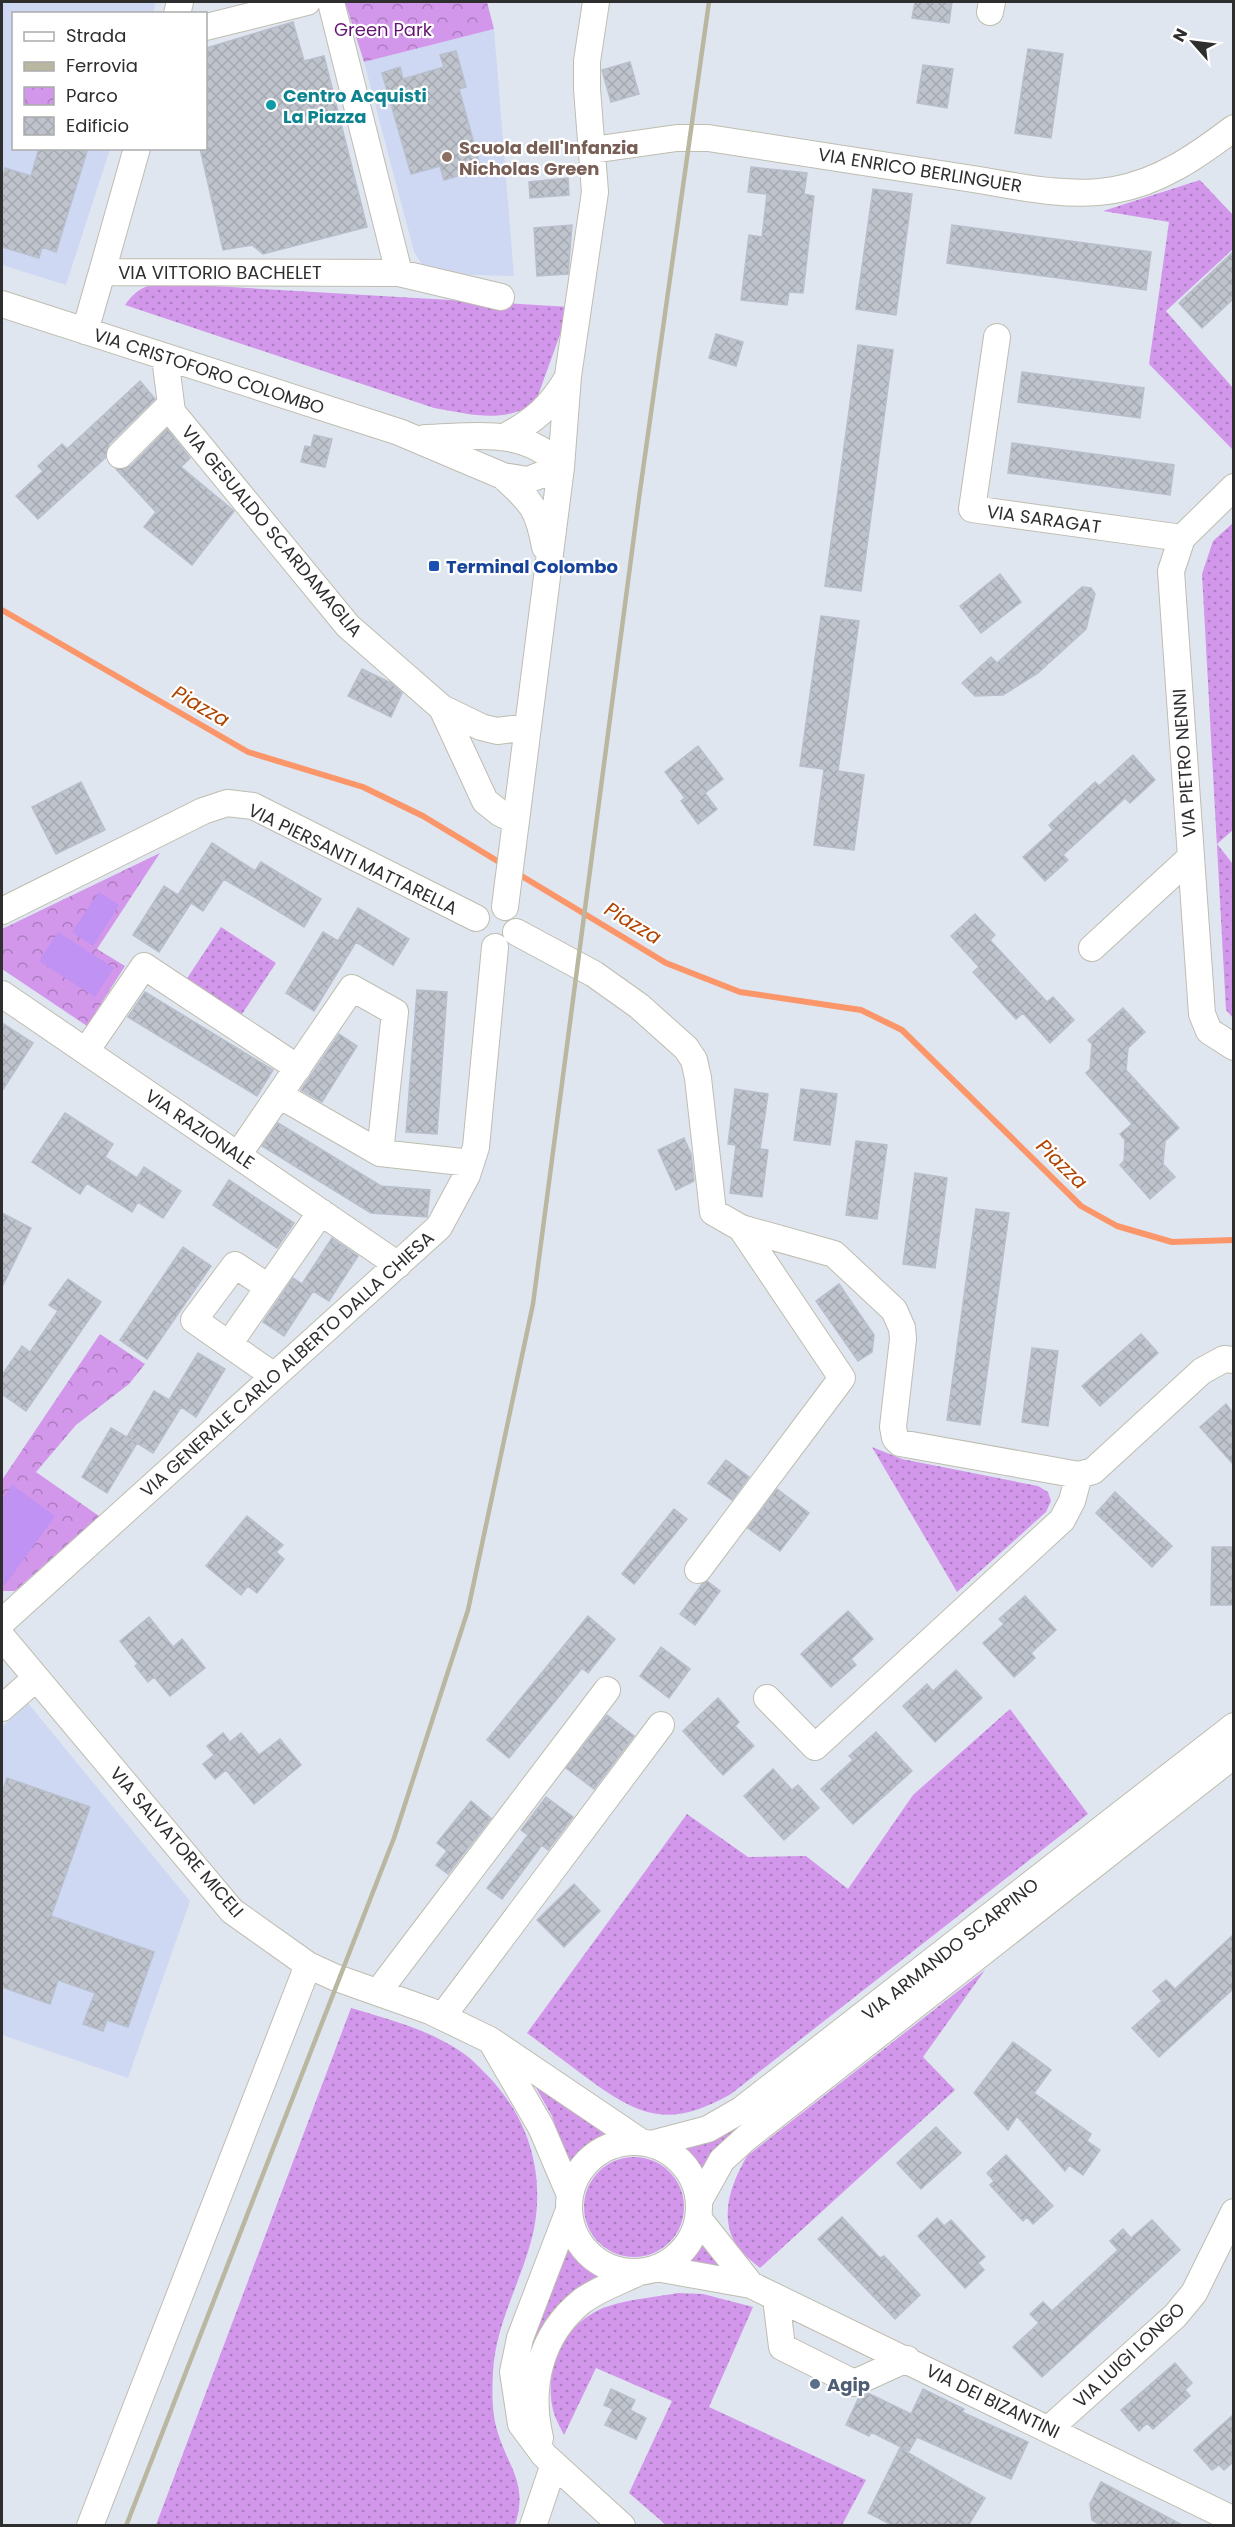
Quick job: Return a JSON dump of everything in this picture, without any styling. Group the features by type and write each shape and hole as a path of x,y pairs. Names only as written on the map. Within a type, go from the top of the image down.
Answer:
{"street":[{"path":"207,27 307,2"},
{"path":"332,2 399,273"},
{"path":"506,897 491,905 476,918 475,932 478,938 488,946 508,944 516,932 514,915 506,897 561,467 568,376 595,192 587,70 596,2"},
{"name":"VIA ENRICO BERLINGUER","path":"592,150 677,138 708,138 1011,185 1091,192 1131,186 1167,173 1196,157 1233,128"},
{"path":"102,272 137,150"},
{"name":"VIA VITTORIO BACHELET","path":"85,331 102,272 399,273 501,297"},
{"name":"VIA CRISTOFORO COLOMBO","path":"2,304 416,438 503,476 528,480 561,467 550,453 534,444 506,436 416,438"},
{"name":"VIA SARAGAT","path":"997,337 972,508 1182,538"},
{"name":"VIA GESUALDO SCARDAMAGLIA","path":"165,357 172,412 348,626 442,708 481,727 497,731 528,727"},
{"path":"506,436 544,411 555,400 568,376"},
{"path":"120,455 170,405"},
{"name":"VIA CRISTOFORO COLOMBO","path":"503,476 537,512 549,567"},
{"name":"VIA PIETRO NENNI","path":"1233,487 1182,538 1171,571 1202,1014 1209,1031 1220,1041 1233,1047"},
{"name":"VIA GESUALDO SCARDAMAGLIA","path":"442,708 485,801 500,813 514,832"},
{"name":"VIA PIERSANTI MATTARELLA","path":"2,911 203,811 227,803 253,806 476,918"},
{"path":"1092,948 1191,857"},
{"path":"516,932 618,989 686,1048 694,1060 699,1078 713,1212 741,1228 834,1254 894,1310 902,1328 903,1339 893,1427 895,1438 900,1443 1079,1475 1093,1472 1202,1371 1224,1359 1233,1360"},
{"name":"VIA GENERALE CARLO ALBERTO DALLA CHIESA","path":"2,1622 439,1227 471,1163 476,1147 495,947"},
{"path":"86,1052 144,966 298,1068"},
{"path":"238,1155 352,988 395,1012 380,1153"},
{"name":"VIA RAZIONALE","path":"2,994 398,1265"},
{"path":"279,1095 380,1153 471,1163"},
{"path":"229,1344 321,1212"},
{"path":"698,1570 842,1378 741,1228"},
{"path":"268,1287 235,1265 195,1320 274,1376"},
{"path":"767,1698 815,1747 1062,1520 1072,1501 1079,1475"},
{"name":"VIA SALVATORE MICELI","path":"2,1636 232,1911 308,1965 442,2017 490,2040 646,2143"},
{"path":"2,1708 36,1678"},
{"path":"378,1992 608,1690"},
{"path":"442,2017 661,1725"},
{"name":"VIA ARMANDO SCARPINO","path":"646,2143 708,2129 760,2097 1233,1726"},
{"name":"VIA ARMANDO SCARPINO","path":"698,2210 722,2160 746,2138 1233,1755"},
{"path":"90,2526 308,1965"},
{"path":"490,2040 542,2127 569,2203 573,2231 584,2249 599,2262 618,2270 648,2270"},
{"path":"533,2526 549,2460 535,2417 537,2377 545,2346 560,2322 584,2300 668,2262 688,2243 698,2210 694,2182 684,2165 669,2152 646,2143 622,2143 595,2155 576,2177 569,2203 520,2338 513,2372 521,2424 549,2460 622,2526"},
{"name":"VIA DEI BIZANTINI","path":"698,2210 751,2285"},
{"name":"VIA LUIGI LONGO","path":"1050,2428 1175,2316 1194,2293 1233,2212"},
{"name":"VIA DEI BIZANTINI","path":"648,2270 751,2285 1050,2428 1233,2520"},
{"path":"776,2298 782,2347 854,2383 907,2359"}],"shaded area":[{"path":"2,2 156,2 153,12 12,12 12,150 110,150 66,285 2,265"},
{"name":"Scuola dell'Infanzia Nicholas Green","path":"494,29 514,276 449,274 423,266 414,252 364,62"},
{"path":"99,892 119,905 93,946 72,932"},
{"path":"58,932 114,968 95,997 39,961"},
{"path":"12,1485 55,1516 5,1585 2,1583 2,1500"},
{"path":"28,1703 190,1901 128,2078 2,2035 2,1727"}],"green space":[{"name":"Green Park","path":"345,2 487,2 494,29 364,62"},
{"path":"1200,180 1233,215 1233,249 1166,311 1233,388 1233,450 1149,364 1169,222 1103,211"},
{"path":"162,283 570,307 536,401 513,413 487,416 434,408 125,305 141,289"},
{"path":"1233,523 1234,829 1217,844 1233,864 1233,1018 1226,1010 1202,574 1213,541"},
{"path":"160,853 97,949 125,966 87,1026 2,969 2,929"},
{"path":"221,927 276,963 234,1026 180,989"},
{"path":"100,1334 145,1364 129,1384 76,1425 36,1472 99,1516 15,1591 2,1591 2,1480"},
{"path":"872,1447 902,1459 1038,1486 1048,1492 1051,1501 1046,1512 957,1592"},
{"path":"1010,1709 1088,1814 731,2094 690,2112 672,2115 656,2114 623,2102 527,2033 687,1814 748,1857 806,1856 848,1889 913,1795"},
{"path":"985,1970 923,2057 955,2090 760,2268 746,2257 732,2238 728,2214 732,2190 747,2156"},
{"path":"351,2008 421,2031 447,2043 467,2056 501,2091 523,2127 530,2146 537,2186 534,2229 499,2336 493,2379 495,2422 518,2484 519,2509 515,2525 156,2525"},
{"path":"531,2079 612,2138 587,2151 571,2170 567,2169 552,2116"},
{"path":"744,2122 717,2151 700,2180 694,2167 675,2147"},
{"path":"634,2157 653,2161 669,2172 680,2188 684,2207 680,2226 669,2242 653,2253 634,2257 615,2253 599,2242 588,2226 584,2207 588,2188 599,2172 615,2161"},
{"path":"567,2235 575,2249 586,2260 613,2276 558,2312 534,2344 529,2346"},
{"path":"700,2237 723,2268 679,2266"},
{"path":"678,2293 703,2294 753,2307 709,2407 866,2480 842,2525 666,2525 629,2493 672,2401 596,2368 564,2435 553,2410 551,2377 561,2347 570,2333 594,2312 609,2306"}],"building":[{"path":"915,2 952,2 949,23 912,18"},
{"name":"Centro Acquisti La Piazza","path":"293,22 304,61 324,56 367,227 263,254 252,245 223,250 200,150 207,150 207,48"},
{"path":"1028,49 1063,54 1051,138 1015,133"},
{"path":"456,51 466,87 459,89 481,169 444,180 440,166 411,174 382,73 400,67 403,79 444,67 440,55"},
{"path":"630,62 639,94 611,102 602,70"},
{"path":"923,65 953,69 947,108 917,103"},
{"path":"38,150 87,150 56,252 42,247 39,258 2,247 2,181 5,168 31,176"},
{"path":"751,167 807,173 804,194 814,196 803,293 789,292 787,305 741,300 749,235 762,237 767,194 748,192"},
{"path":"568,178 569,195 530,198 529,182"},
{"path":"873,189 912,194 896,315 856,309"},
{"path":"572,225 568,274 537,276 534,228"},
{"path":"952,225 1151,252 1146,290 947,263"},
{"path":"1233,252 1233,299 1202,328 1179,303"},
{"path":"716,334 743,342 736,366 709,358"},
{"path":"858,345 893,350 861,591 825,586"},
{"path":"1022,372 1144,388 1140,418 1018,402"},
{"path":"140,381 155,399 109,444 105,458 38,519 16,496 43,471 38,466 62,444 67,449"},
{"path":"167,429 190,458 181,467 234,511 192,565 144,527 156,512 116,469 131,466"},
{"path":"314,435 332,439 325,467 301,462 305,446 311,447"},
{"path":"1012,443 1174,465 1170,495 1008,473"},
{"path":"1000,574 1021,602 981,633 960,606"},
{"path":"1082,587 1091,588 1095,594 1086,629 1038,673 1003,695 975,696 962,683 991,657 997,663"},
{"path":"821,616 859,621 838,771 864,775 854,850 814,845 824,769 800,766"},
{"path":"362,669 391,683 402,693 391,717 348,696"},
{"path":"698,746 723,779 705,793 717,809 698,824 681,801 685,798 665,772"},
{"path":"1133,755 1155,780 1130,803 1125,798 1063,855 1068,860 1045,881 1023,857 1053,830 1049,825 1095,782 1099,786"},
{"path":"81,782 105,830 56,854 32,807"},
{"path":"212,843 255,871 261,862 321,899 304,927 224,879 203,911 191,903 159,952 133,935 164,886 178,895"},
{"path":"358,908 409,939 393,965 356,942 314,1011 286,993 323,932 338,941"},
{"path":"975,914 995,935 990,940 1047,1002 1053,997 1074,1020 1050,1043 1023,1013 1016,1019 973,972 979,967 951,936"},
{"path":"417,990 447,992 437,1134 406,1132"},
{"path":"145,992 273,1070 257,1096 128,1017"},
{"path":"1123,1008 1145,1032 1128,1048 1126,1070 1179,1128 1165,1141 1163,1164 1175,1177 1150,1199 1120,1165 1124,1161 1125,1140 1120,1134 1132,1124 1086,1073 1090,1069 1092,1044 1088,1040"},
{"path":"2,1023 33,1043 2,1091"},
{"path":"339,1034 357,1046 322,1102 301,1090"},
{"path":"735,1089 768,1094 760,1149 768,1150 762,1197 730,1193 736,1145 728,1144"},
{"path":"801,1089 837,1094 830,1145 794,1140"},
{"path":"65,1113 113,1144 105,1157 137,1178 144,1167 181,1191 163,1218 138,1202 132,1212 87,1183 80,1194 32,1162"},
{"path":"278,1123 381,1186 430,1190 427,1217 371,1213 262,1146"},
{"path":"684,1138 691,1154 694,1181 676,1190 658,1150"},
{"path":"856,1141 887,1145 877,1219 846,1215"},
{"path":"915,1173 947,1178 935,1268 903,1264"},
{"path":"229,1180 294,1223 277,1248 213,1205"},
{"path":"976,1209 1009,1213 980,1425 947,1420"},
{"path":"2,1213 31,1228 2,1287"},
{"path":"332,1238 358,1256 329,1301 313,1291 284,1336 263,1322 293,1278 302,1284"},
{"path":"183,1247 211,1266 147,1359 120,1340"},
{"path":"68,1279 101,1302 26,1411 2,1394 2,1375 22,1346 30,1352 58,1311 49,1305"},
{"path":"839,1284 874,1335 872,1352 858,1361 816,1301"},
{"path":"1141,1334 1158,1353 1100,1406 1082,1386"},
{"path":"1032,1348 1058,1351 1048,1426 1022,1422"},
{"path":"198,1353 225,1369 196,1417 181,1407 153,1453 127,1437 154,1391 169,1400"},
{"path":"1226,1404 1233,1413 1233,1464 1200,1427"},
{"path":"111,1428 137,1443 107,1493 82,1477"},
{"path":"726,1460 749,1477 732,1500 708,1483"},
{"path":"777,1489 809,1513 780,1551 748,1528"},
{"path":"1115,1492 1172,1546 1152,1567 1096,1513"},
{"path":"674,1509 687,1519 634,1584 622,1574"},
{"path":"247,1516 283,1545 276,1552 284,1559 257,1593 248,1586 241,1595 206,1566"},
{"path":"1212,1547 1233,1547 1233,1605 1211,1605"},
{"path":"707,1581 720,1591 695,1625 680,1614 702,1584"},
{"path":"1025,1596 1056,1630 1031,1653 1035,1658 1014,1677 983,1643 1004,1624 999,1619"},
{"path":"848,1611 873,1639 851,1659 856,1665 831,1687 801,1654"},
{"path":"588,1616 615,1639 588,1673 582,1668 509,1758 487,1740"},
{"path":"149,1617 173,1647 182,1639 205,1668 170,1696 154,1677 148,1682 135,1666 138,1664 120,1641"},
{"path":"661,1647 690,1669 669,1698 640,1676"},
{"path":"956,1670 982,1698 935,1742 903,1706 927,1684 933,1691"},
{"path":"718,1698 739,1722 735,1726 754,1746 723,1775 683,1731"},
{"path":"607,1715 634,1736 594,1789 566,1768"},
{"path":"876,1732 912,1771 853,1824 821,1789 853,1760 849,1756"},
{"path":"223,1733 230,1742 241,1733 259,1755 280,1739 301,1765 254,1804 226,1770 215,1779 203,1764 214,1755 207,1746"},
{"path":"773,1769 792,1790 798,1785 819,1808 784,1840 744,1796"},
{"path":"7,1778 90,1807 51,1916 154,1952 128,2027 107,2020 103,2031 83,2024 95,1993 58,1980 50,2004 2,1987 2,1793"},
{"path":"546,1797 573,1817 548,1850 542,1845 502,1899 487,1888 528,1835 521,1830"},
{"path":"471,1801 491,1818 448,1874 436,1865 447,1851 437,1843"},
{"path":"574,1884 600,1911 564,1947 537,1920"},
{"path":"1233,1935 1233,1989 1159,2057 1132,2028 1162,2001 1153,1991 1166,1980 1175,1989"},
{"path":"1013,2042 1051,2070 1034,2093 1091,2134 1087,2141 1100,2150 1083,2175 1069,2165 1065,2171 1017,2116 1008,2130 974,2093"},
{"path":"936,2127 961,2153 921,2189 897,2163"},
{"path":"1006,2155 1053,2206 1033,2224 1027,2217 1023,2221 990,2185 994,2181 987,2173"},
{"path":"842,2217 880,2258 884,2256 920,2295 895,2319 818,2239"},
{"path":"937,2218 944,2226 951,2220 985,2257 978,2263 984,2270 965,2288 918,2236"},
{"path":"1152,2220 1180,2250 1042,2377 1013,2347 1039,2323 1030,2314 1043,2302 1052,2311 1118,2250 1110,2241 1123,2229 1131,2238"},
{"path":"1175,2363 1192,2383 1185,2390 1190,2396 1153,2429 1147,2423 1139,2431 1121,2410"},
{"path":"611,2389 635,2400 630,2410 646,2418 636,2439 605,2425 613,2409 604,2405"},
{"path":"923,2389 964,2409 962,2412 1028,2442 1011,2479 917,2437 909,2451 871,2432 869,2436 846,2425 859,2397 868,2393 911,2414"},
{"path":"1233,2415 1233,2462 1224,2470 1219,2465 1212,2470 1194,2450"},
{"path":"900,2448 985,2498 968,2526 894,2526 868,2513"},
{"path":"1101,2482 1184,2526 1103,2526 1092,2520 1090,2504"}],"waterway":[{"name":"Piazza","path":"2,610 248,752 363,787 423,816 504,865"},
{"name":"Piazza","path":"515,872 666,963 740,992 861,1010 902,1030 1081,1206 1117,1226 1172,1242 1234,1240"}],"railway":[{"path":"126,2526 394,1838 468,1610 533,1304 639,498 709,2"}],"place":[{"name":"Centro Acquisti La Piazza","path":"271,105"},
{"name":"Scuola dell'Infanzia Nicholas Green","path":"447,157"},
{"name":"Terminal Colombo","path":"434,566"},
{"name":"Agip","path":"815,2384"}]}
